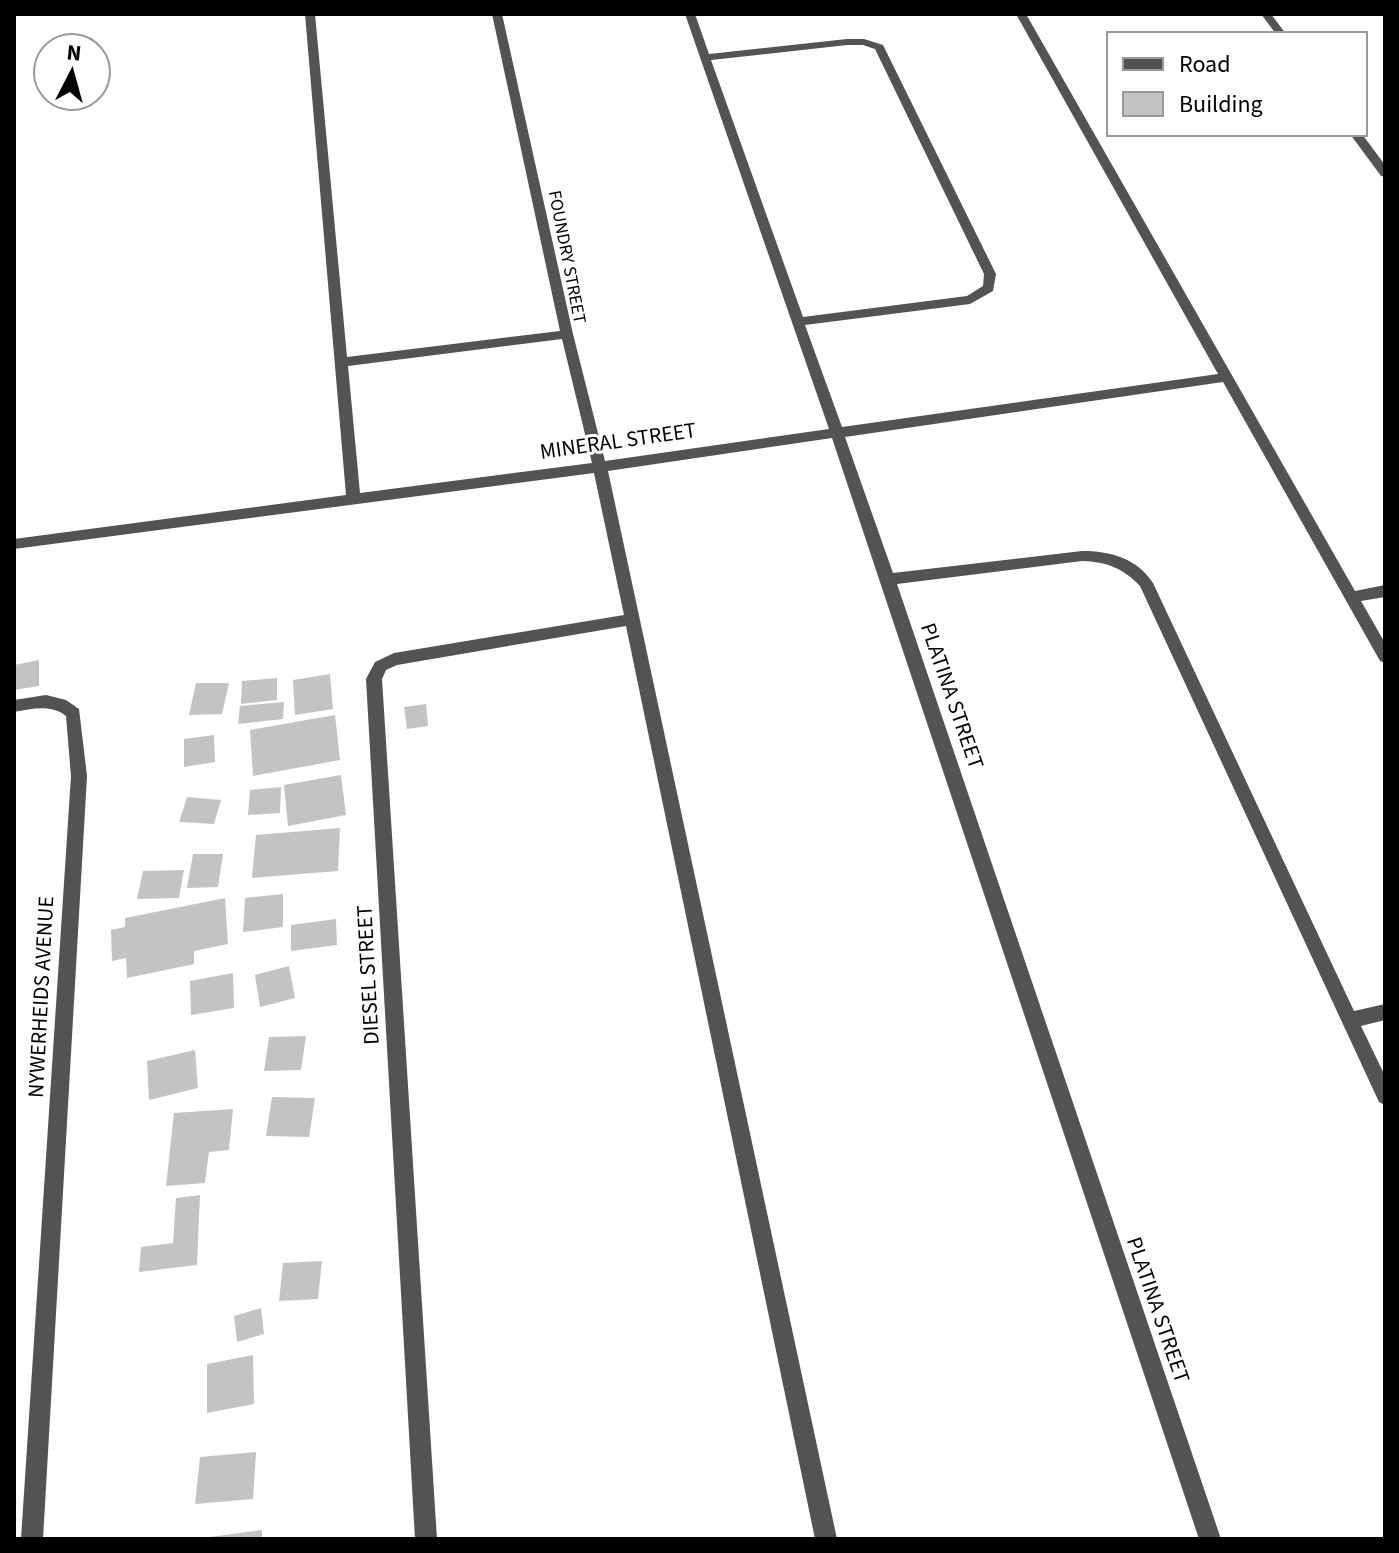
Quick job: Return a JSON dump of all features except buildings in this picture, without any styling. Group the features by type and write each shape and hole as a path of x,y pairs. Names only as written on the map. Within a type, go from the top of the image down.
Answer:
{"street":[{"path":"310,14 353,498"},
{"name":"FOUNDRY STREET","path":"342,362 567,334 497,14"},
{"name":"PLATINA STREET","path":"690,14 888,579 1210,1539"},
{"path":"1021,14 1385,657"},
{"path":"1266,14 1280,32"},
{"path":"707,57 847,42 868,42 879,47 990,274 989,288 970,300 798,322"},
{"path":"1357,136 1385,173"},
{"path":"567,334 600,467 826,1539"},
{"name":"MINERAL STREET","path":"14,544 600,467 1226,377"},
{"path":"888,579 1082,556 1105,556 1134,569 1146,583 1385,1096"},
{"path":"1352,597 1385,591"},
{"name":"DIESEL STREET","path":"426,1539 374,679 380,666 394,659 632,619"},
{"name":"NYWERHEIDS AVENUE","path":"14,706 61,702 74,713 79,776 32,1539"},
{"path":"1350,1020 1385,1012"}]}
